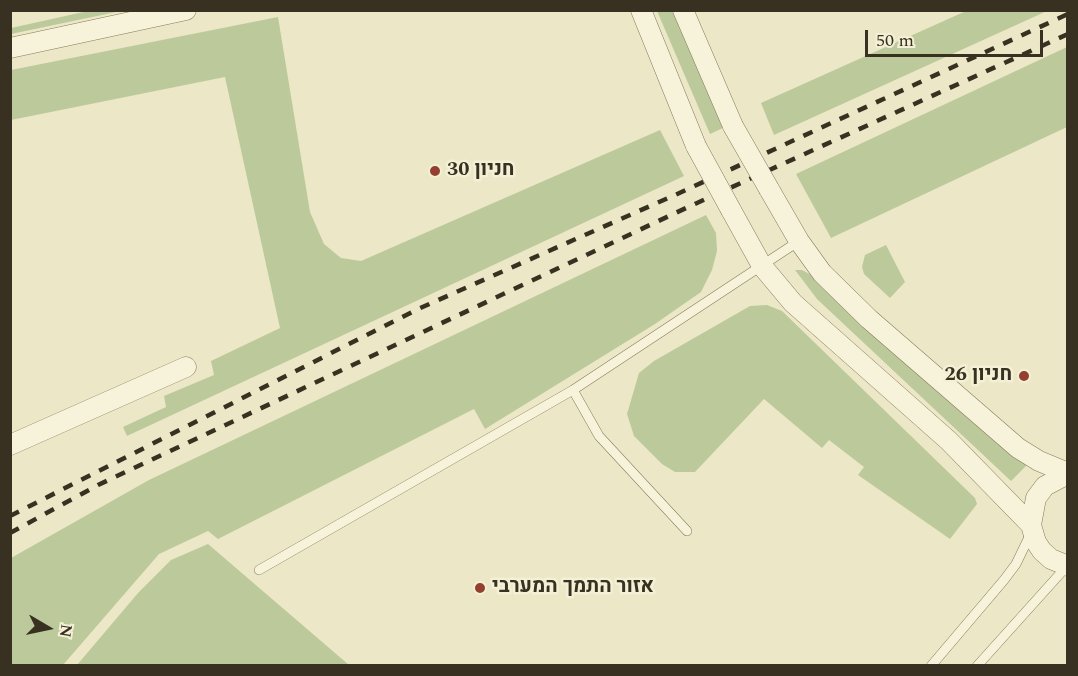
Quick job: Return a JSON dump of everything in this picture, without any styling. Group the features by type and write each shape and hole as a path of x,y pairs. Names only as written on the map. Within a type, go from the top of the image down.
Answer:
{"street":[{"path":"10,48 186,10"},
{"path":"641,10 696,146 762,266 793,303 949,441 1031,528 1042,551 1051,559 1067,566"},
{"path":"682,10 733,126 799,241 822,273 869,319 999,433 1039,461 1068,474"},
{"path":"10,445 186,367"},
{"path":"1031,528 1036,498 1056,478 1068,474"}],"lane":[{"path":"259,570 573,390 799,241"},
{"path":"573,390 599,436 687,531"},
{"path":"931,666 1016,564 1031,528"},
{"path":"977,666 1067,566"}],"green space":[{"path":"88,11 121,11 11,34 11,28"},
{"path":"657,11 675,11 725,127 710,134"},
{"path":"966,11 1047,11 774,135 761,103"},
{"path":"278,17 310,212 324,244 341,258 361,261 660,130 684,176 127,436 123,427 166,407 164,396 214,375 211,361 280,328 225,77 11,120 11,70"},
{"path":"1067,47 1067,127 831,238 796,174"},
{"path":"706,215 716,233 717,251 712,270 701,292 655,324 485,429 474,409 218,539 208,531 159,554 63,665 11,665 11,558 149,480"},
{"path":"886,245 905,282 890,298 864,274 862,267 865,255"},
{"path":"795,270 802,270 813,276 1028,464 1011,481 817,299"},
{"path":"767,305 782,311 975,498 977,504 950,539 858,475 864,467 829,440 822,448 764,399 695,472 675,472 662,464 634,436 627,414 639,373 654,361 750,306"},
{"path":"208,544 349,665 77,665 138,593 171,560"}],"railway":[{"path":"10,516 418,309 675,195 1068,14"},
{"path":"10,533 98,485 686,208 1068,34"}],"place":[{"name":"חניון 30","path":"435,171"},
{"name":"חניון 26","path":"1024,376"},
{"name":"אזור התמך המערבי","path":"480,588"}]}
